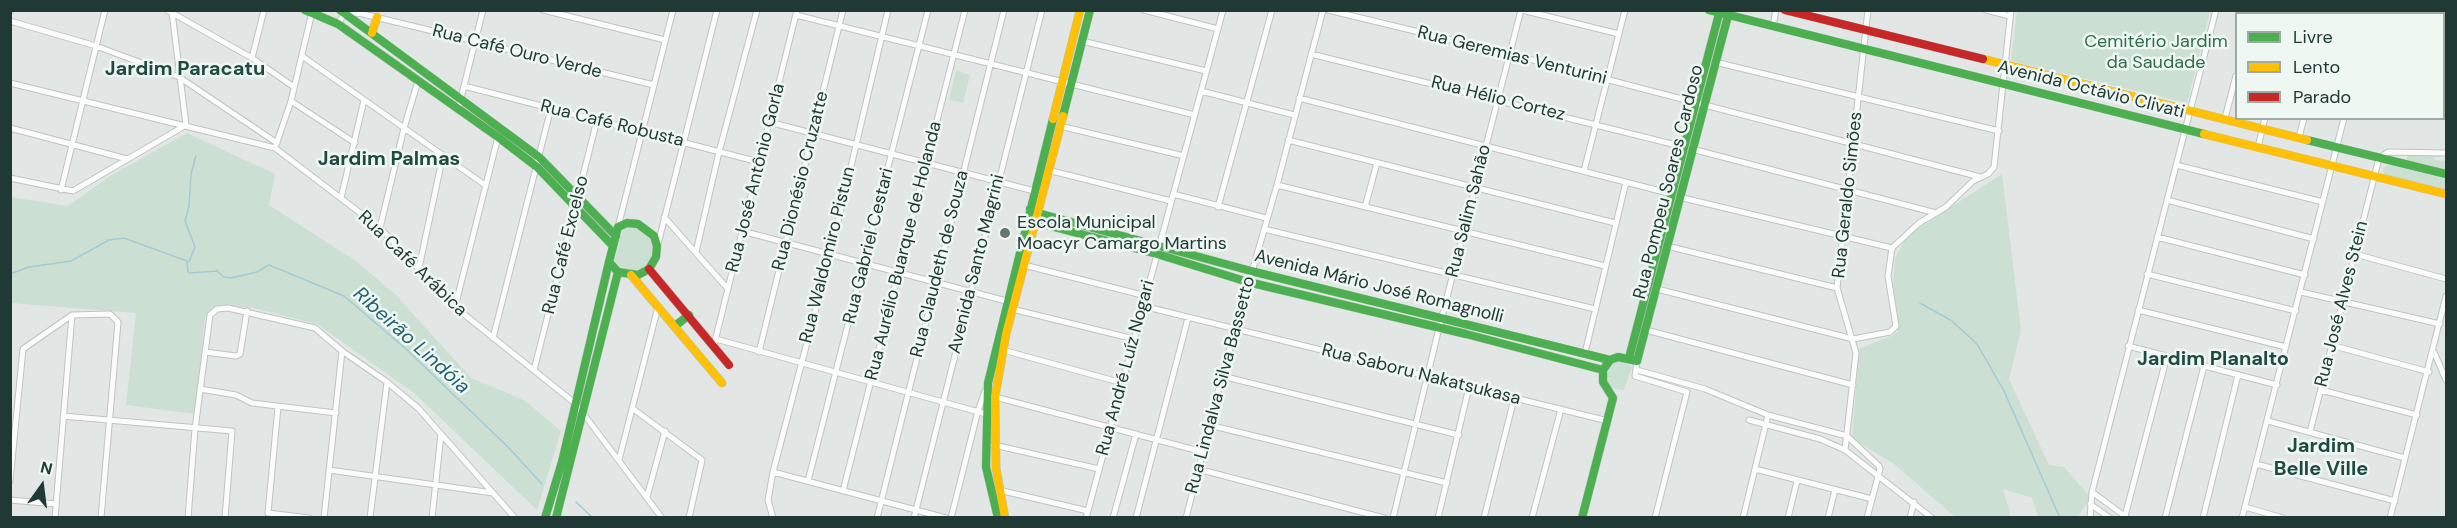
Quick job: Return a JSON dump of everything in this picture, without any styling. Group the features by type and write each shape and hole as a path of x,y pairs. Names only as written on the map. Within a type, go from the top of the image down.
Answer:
{"street":[{"path":"61,189 105,10"},
{"path":"252,58 264,10"},
{"path":"458,110 483,10"},
{"path":"543,10 665,40"},
{"path":"545,518 576,404 609,262 673,10"},
{"path":"609,262 618,272 638,275 649,269 656,257 664,217 717,10"},
{"path":"696,252 719,152 757,10"},
{"name":"Rua Dionésio Cruzatte","path":"759,352 843,10"},
{"name":"Rua Waldomiro Pistun","path":"773,518 768,500 773,472 830,255 888,10"},
{"name":"Rua Gabriel Cestari","path":"808,481 865,265 928,10"},
{"name":"Rua Aurélio Buarque de Holanda","path":"843,491 965,10"},
{"name":"Rua Claudeth de Souza","path":"877,518 1004,10"},
{"name":"Avenida Santo Magrini","path":"914,518 1042,10"},
{"path":"1005,518 994,445 995,397 1011,304 1045,169 1062,83 1080,10"},
{"path":"1045,169 1060,126 1090,10"},
{"path":"1144,10 1218,29"},
{"name":"Rua André Luíz Nogari","path":"1087,514 1223,10"},
{"path":"1218,207 1272,10"},
{"name":"Rua Lindalva Silva Bassetto","path":"1186,518 1221,376 1277,185 1323,10"},
{"name":"Rua Geremias Venturini","path":"1328,10 1510,54 1980,177"},
{"path":"1521,10 1619,34"},
{"name":"Rua Salim Sahão","path":"1393,518 1439,328 1521,10"},
{"path":"1584,171 1625,10"},
{"name":"Avenida Octávio Clivati","path":"1709,10 2446,194"},
{"path":"1773,26 1776,10"},
{"name":"Avenida Octávio Clivati","path":"1785,10 1866,32 2006,64 2446,174"},
{"path":"1819,20 1820,10"},
{"name":"Rua Geraldo Simões","path":"1845,450 1856,353 1837,288 1850,189 1868,10"},
{"path":"1657,289 1853,339 1890,332 1896,326 1888,276 1892,249 1918,223 1946,207 1994,167 2011,13 1986,10"},
{"path":"2090,518 2092,492 2128,346 2216,10"},
{"path":"2361,10 2372,12"},
{"path":"170,11 252,58 294,87"},
{"path":"10,178 61,189 77,189 186,125 170,11"},
{"path":"10,21 96,46 179,77 276,146 291,101 310,11 338,24 537,167 613,246"},
{"path":"338,24 343,11 462,98 539,157 616,236"},
{"name":"Rua Café Ouro Verde","path":"343,11 377,17 654,85"},
{"name":"Rua Pompeu Soares Cardoso","path":"1700,105 1719,12"},
{"path":"797,13 882,38 1195,115"},
{"name":"Rua José Antônio Gorla","path":"715,342 797,13"},
{"name":"Rua Pompeu Soares Cardoso","path":"1633,359 1688,148 1728,13"},
{"path":"372,33 377,17"},
{"path":"1083,40 1206,71"},
{"name":"Rua Hélio Cortez","path":"1311,54 1498,99 1936,213"},
{"path":"302,56 484,185"},
{"path":"1715,62 1999,130"},
{"path":"2225,118 2235,80"},
{"path":"380,228 418,81"},
{"name":"Rua Café Arábica","path":"10,82 276,146 380,228 455,307 584,411 662,518"},
{"name":"Rua Café Robusta","path":"464,86 759,162"},
{"path":"1201,91 1294,115"},
{"path":"1299,98 1676,196 1892,249"},
{"path":"341,198 364,100"},
{"path":"291,101 355,143"},
{"path":"493,338 551,108"},
{"name":"Rua Café Excelso","path":"534,370 597,120"},
{"path":"2258,147 2265,120"},
{"path":"2299,137 2303,120"},
{"path":"2242,518 2344,120"},
{"path":"769,122 1039,192"},
{"path":"1060,126 1184,156"},
{"path":"10,128 127,159"},
{"path":"455,307 484,185 498,137"},
{"path":"1288,140 1615,223"},
{"path":"2379,158 2388,152 2446,153"},
{"path":"419,268 443,155"},
{"name":"Rua José Alves Stein","path":"2310,432 2379,158"},
{"path":"1365,207 1377,163"},
{"path":"2176,165 2323,202"},
{"path":"1045,169 1171,201"},
{"path":"1585,353 1626,182"},
{"path":"1277,185 1605,266"},
{"path":"1173,194 1266,218"},
{"name":"Rua Pompeu Soares Cardoso","path":"1633,359 1646,330 1657,289 1676,196"},
{"path":"2167,200 2314,239"},
{"path":"951,518 982,412 988,383 1024,265 1035,222 1034,211"},
{"name":"Avenida Mário José Romagnolli","path":"1034,211 1251,271 1610,360"},
{"path":"664,217 728,289"},
{"name":"Avenida Mário José Romagnolli","path":"1035,222 1157,254 1248,282 1603,370"},
{"path":"618,227 627,223 638,224 654,236 657,246"},
{"path":"1264,229 1595,309"},
{"path":"742,231 970,291 1134,339"},
{"path":"2157,237 2305,275"},
{"path":"1667,246 1837,288"},
{"path":"2355,254 2446,279"},
{"path":"1024,265 1146,296"},
{"path":"649,269 715,342 729,365"},
{"path":"556,518 618,272"},
{"path":"2147,274 2296,311"},
{"path":"631,275 722,383"},
{"path":"2301,292 2440,324"},
{"path":"2390,518 2429,372 2446,296"},
{"name":"Rua Saboru Nakatsukasa","path":"1143,306 1608,421"},
{"path":"619,460 658,307"},
{"path":"188,518 195,429 210,315 217,309 228,308 315,328 418,408 515,518"},
{"path":"2138,310 2286,347"},
{"path":"205,352 236,356 240,354 247,311"},
{"path":"10,481 12,437 22,349 72,315 110,314 118,322 101,518"},
{"path":"54,518 72,315"},
{"path":"675,326 689,315"},
{"path":"1136,518 1188,318"},
{"path":"1646,330 1853,385"},
{"path":"715,342 982,412"},
{"path":"2331,345 2429,372"},
{"path":"2128,346 2277,385"},
{"path":"1003,350 1122,383"},
{"path":"324,518 342,351"},
{"path":"2434,352 2446,380"},
{"path":"2092,492 2126,517 2167,356"},
{"path":"1582,518 1613,398 1603,382 1603,370 1610,360 1618,357 1633,359 1636,373"},
{"path":"2165,518 2204,366"},
{"path":"1636,373 1687,392 1655,518"},
{"path":"1636,373 1705,389 1768,415 1847,436 1879,466 1867,518"},
{"path":"2203,518 2238,375"},
{"path":"1221,376 1459,435"},
{"path":"370,518 387,382"},
{"path":"1438,518 1469,387"},
{"path":"200,389 236,395 252,404 336,413"},
{"path":"2321,390 2417,415"},
{"path":"10,393 18,393"},
{"path":"995,397 1203,452"},
{"path":"1484,518 1514,399"},
{"path":"278,407 268,513 309,518"},
{"path":"632,408 702,460 689,518"},
{"path":"1532,518 1561,409"},
{"path":"982,412 986,467 998,518"},
{"path":"1743,518 1768,415"},
{"path":"63,416 232,431 225,518"},
{"path":"1749,420 1820,439 1845,450 1932,518"},
{"path":"2268,421 2405,458"},
{"path":"1209,425 1447,483"},
{"path":"647,497 665,431"},
{"path":"432,518 441,434"},
{"path":"1113,518 1136,434"},
{"path":"994,445 1099,469"},
{"path":"2256,464 2395,501"},
{"path":"1198,469 1384,518"},
{"path":"1755,469 1872,499"},
{"path":"329,470 493,493"},
{"path":"773,472 946,518"},
{"path":"1788,518 1797,481"},
{"path":"999,490 1087,514"},
{"path":"1828,518 1835,490"},
{"path":"10,500 56,504"},
{"path":"1910,518 1914,502"},
{"path":"2090,504 2110,518"},
{"path":"2245,507 2283,518"}],"green space":[{"name":"Cemitério Jardim da Saudade","path":"2017,11 2210,11 2187,103 2011,61"},
{"path":"956,70 970,75 963,103 949,100"},
{"path":"187,133 275,174 269,205 357,262 395,294 471,378 524,400 561,431 537,510 414,393 317,324 253,308 219,305 212,308 205,316 195,414 126,405 136,313 11,303 10,197 68,206 110,176"},
{"path":"2407,155 2446,156 2434,157 2435,160 2446,161 2446,171 2407,161"},
{"path":"2390,164 2446,179 2446,190 2384,175 2383,168"},
{"path":"2002,174 2021,330 2009,379 2049,465 2064,467 2090,497 2078,517 2038,517 2032,498 2003,489 2011,517 1955,517 1893,463 1852,439 1859,349 1898,331 1893,284 1895,258 1908,235"},
{"path":"629,227 644,230 653,244 654,252 645,267 626,271 614,262 623,229"},
{"path":"1620,360 1632,367 1624,390 1613,388 1606,381 1606,372 1613,362"}],"waterway":[{"path":"189,262 195,247 185,221 189,206 191,174 196,156"},
{"name":"Ribeirão Lindóia","path":"10,274 29,267 71,261 109,240 124,238 187,261 190,273 217,271 224,277 231,278 257,272 269,265 344,296 406,349 508,447 542,484"},
{"path":"1920,303 1952,321 1977,344 2004,391 2060,518"},
{"name":"Ribeirão Lindóia","path":"576,502 593,518"}],"traffic: fast":[{"path":"305,10 338,24 498,137 537,167 613,246"},
{"path":"340,10 539,157 616,236"},
{"path":"1063,116 1090,10"},
{"path":"1709,10 2204,134"},
{"path":"1629,358 1720,10"},
{"path":"1582,518 1613,398 1603,382 1603,370 1610,360 1618,357 1637,361 1729,12"},
{"path":"998,518 986,467 988,383 1053,119"},
{"path":"2307,140 2446,174"},
{"path":"1030,209 1035,222 1157,254 1248,282 1466,334 1603,370"},
{"path":"1038,213 1251,271 1610,360"},
{"path":"545,518 562,462 609,262 618,227 627,223 638,224 654,236 657,246 656,257 649,269 638,275 618,272 609,262"},
{"path":"556,518 618,272"},
{"path":"675,326 689,315"}],"traffic: slow":[{"path":"1053,119 1080,10"},
{"path":"372,33 377,17"},
{"path":"1983,59 2307,140"},
{"path":"1005,518 996,468 995,397 1006,334 1063,116"},
{"path":"2204,134 2446,194"},
{"path":"631,275 722,383"}],"traffic: jam":[{"path":"1785,10 1983,59"},
{"path":"649,269 729,365"}],"place":[{"name":"Escola Municipal Moacyr Camargo Martins","path":"1005,233"}],"district":[{"name":"Jardim Paracatu","path":"185,70"},
{"name":"Jardim Palmas","path":"389,160"},
{"name":"Jardim Planalto","path":"2213,360"},
{"name":"Jardim Belle Ville","path":"2321,458"}]}
